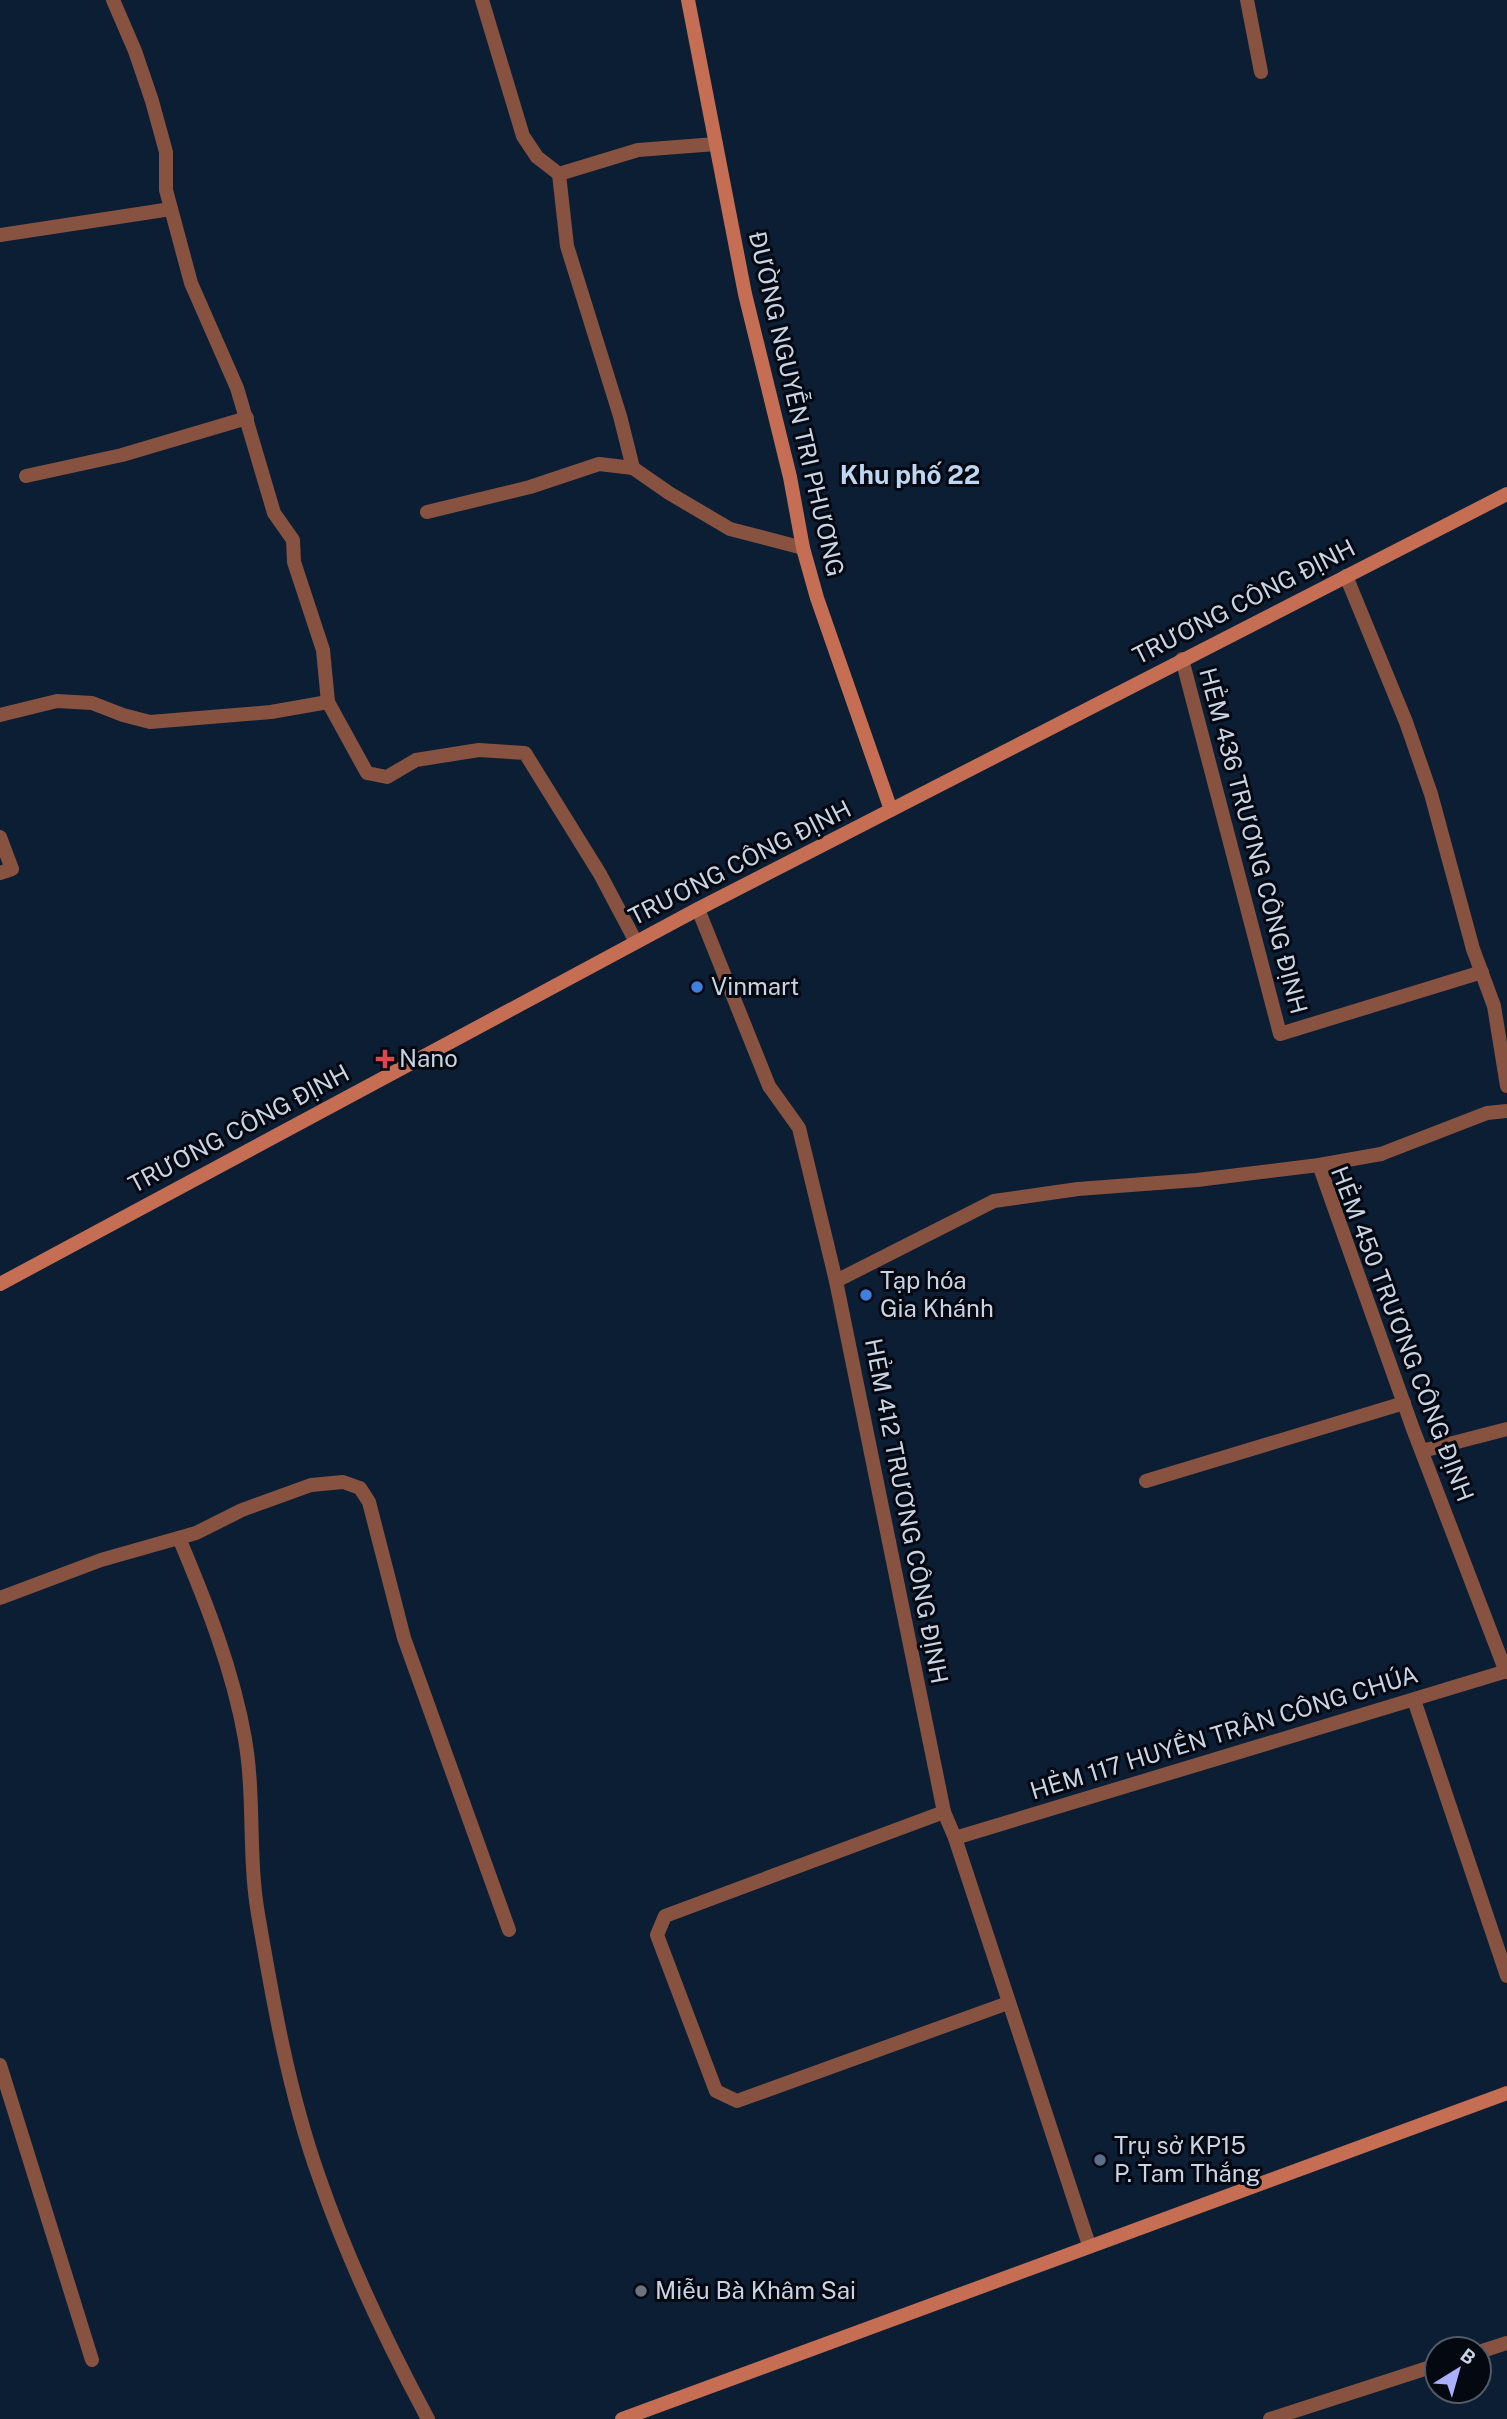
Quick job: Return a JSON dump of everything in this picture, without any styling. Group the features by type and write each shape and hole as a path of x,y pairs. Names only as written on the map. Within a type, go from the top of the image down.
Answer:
{"street":[{"path":"113,0 135,51 152,101 166,152 166,190 191,283 224,356 247,418 274,513 293,540 294,562 323,650 328,702 367,773 387,776 416,760 480,750 525,753 600,874 636,942"},
{"path":"482,0 523,136 537,157 559,174 567,246 620,416 633,468"},
{"name":"ĐƯỜNG NGUYỄN TRI PHƯƠNG","path":"688,0 745,294 790,477 803,548 817,598 891,810"},
{"path":"1247,0 1261,72"},
{"path":"559,174 638,150 716,144"},
{"path":"0,234 172,209"},
{"path":"26,475 122,455 247,418"},
{"path":"427,512 530,487 599,464 633,468 730,529 803,548"},
{"name":"TRƯƠNG CÔNG ĐỊNH","path":"0,1284 698,909 1507,494"},
{"path":"1346,576 1406,722 1432,794 1494,1006 1507,1086"},
{"name":"HẺM 436 TRƯƠNG CÔNG ĐỊNH","path":"1182,659 1280,1034 1482,972"},
{"path":"0,715 57,701 92,703 150,722 271,712 328,702"},
{"path":"0,837 12,869 0,873"},
{"name":"HẺM 412 TRƯƠNG CÔNG ĐỊNH","path":"698,909 769,1086 799,1128 836,1281 944,1812"},
{"path":"1319,1165 1381,1154 1487,1113 1507,1111"},
{"name":"HẺM 450 TRƯƠNG CÔNG ĐỊNH","path":"836,1281 994,1201 1079,1189 1197,1180 1319,1165 1404,1403 1506,1671"},
{"path":"1146,1481 1404,1403"},
{"path":"1422,1451 1507,1429"},
{"path":"0,1598 101,1560 195,1533 242,1510 312,1485 342,1482 360,1488 369,1502 404,1638 509,1930"},
{"path":"179,1538 206,1602 245,1740 257,1911 290,2078 318,2175 352,2267 428,2419"},
{"name":"HẺM 117 HUYỀN TRÂN CÔNG CHÚA","path":"955,1838 1506,1671"},
{"path":"1413,1700 1507,1976"},
{"path":"1008,2003 737,2101 716,2091 657,1935 665,1916 944,1812 955,1838 1089,2245"},
{"path":"0,2065 92,2360"},
{"path":"622,2419 1507,2093"},
{"path":"1269,2419 1423,2370"}],"place":[{"name":"Vinmart","path":"697,987"},
{"name":"Nano","path":"385,1059"},
{"name":"Tạp hóa Gia Khánh","path":"866,1295"},
{"name":"Trụ sở KP15 P. Tam Thắng","path":"1100,2160"},
{"name":"Miễu Bà Khâm Sai","path":"641,2291"}],"district":[{"name":"Khu phố 22","path":"910,475"}]}
